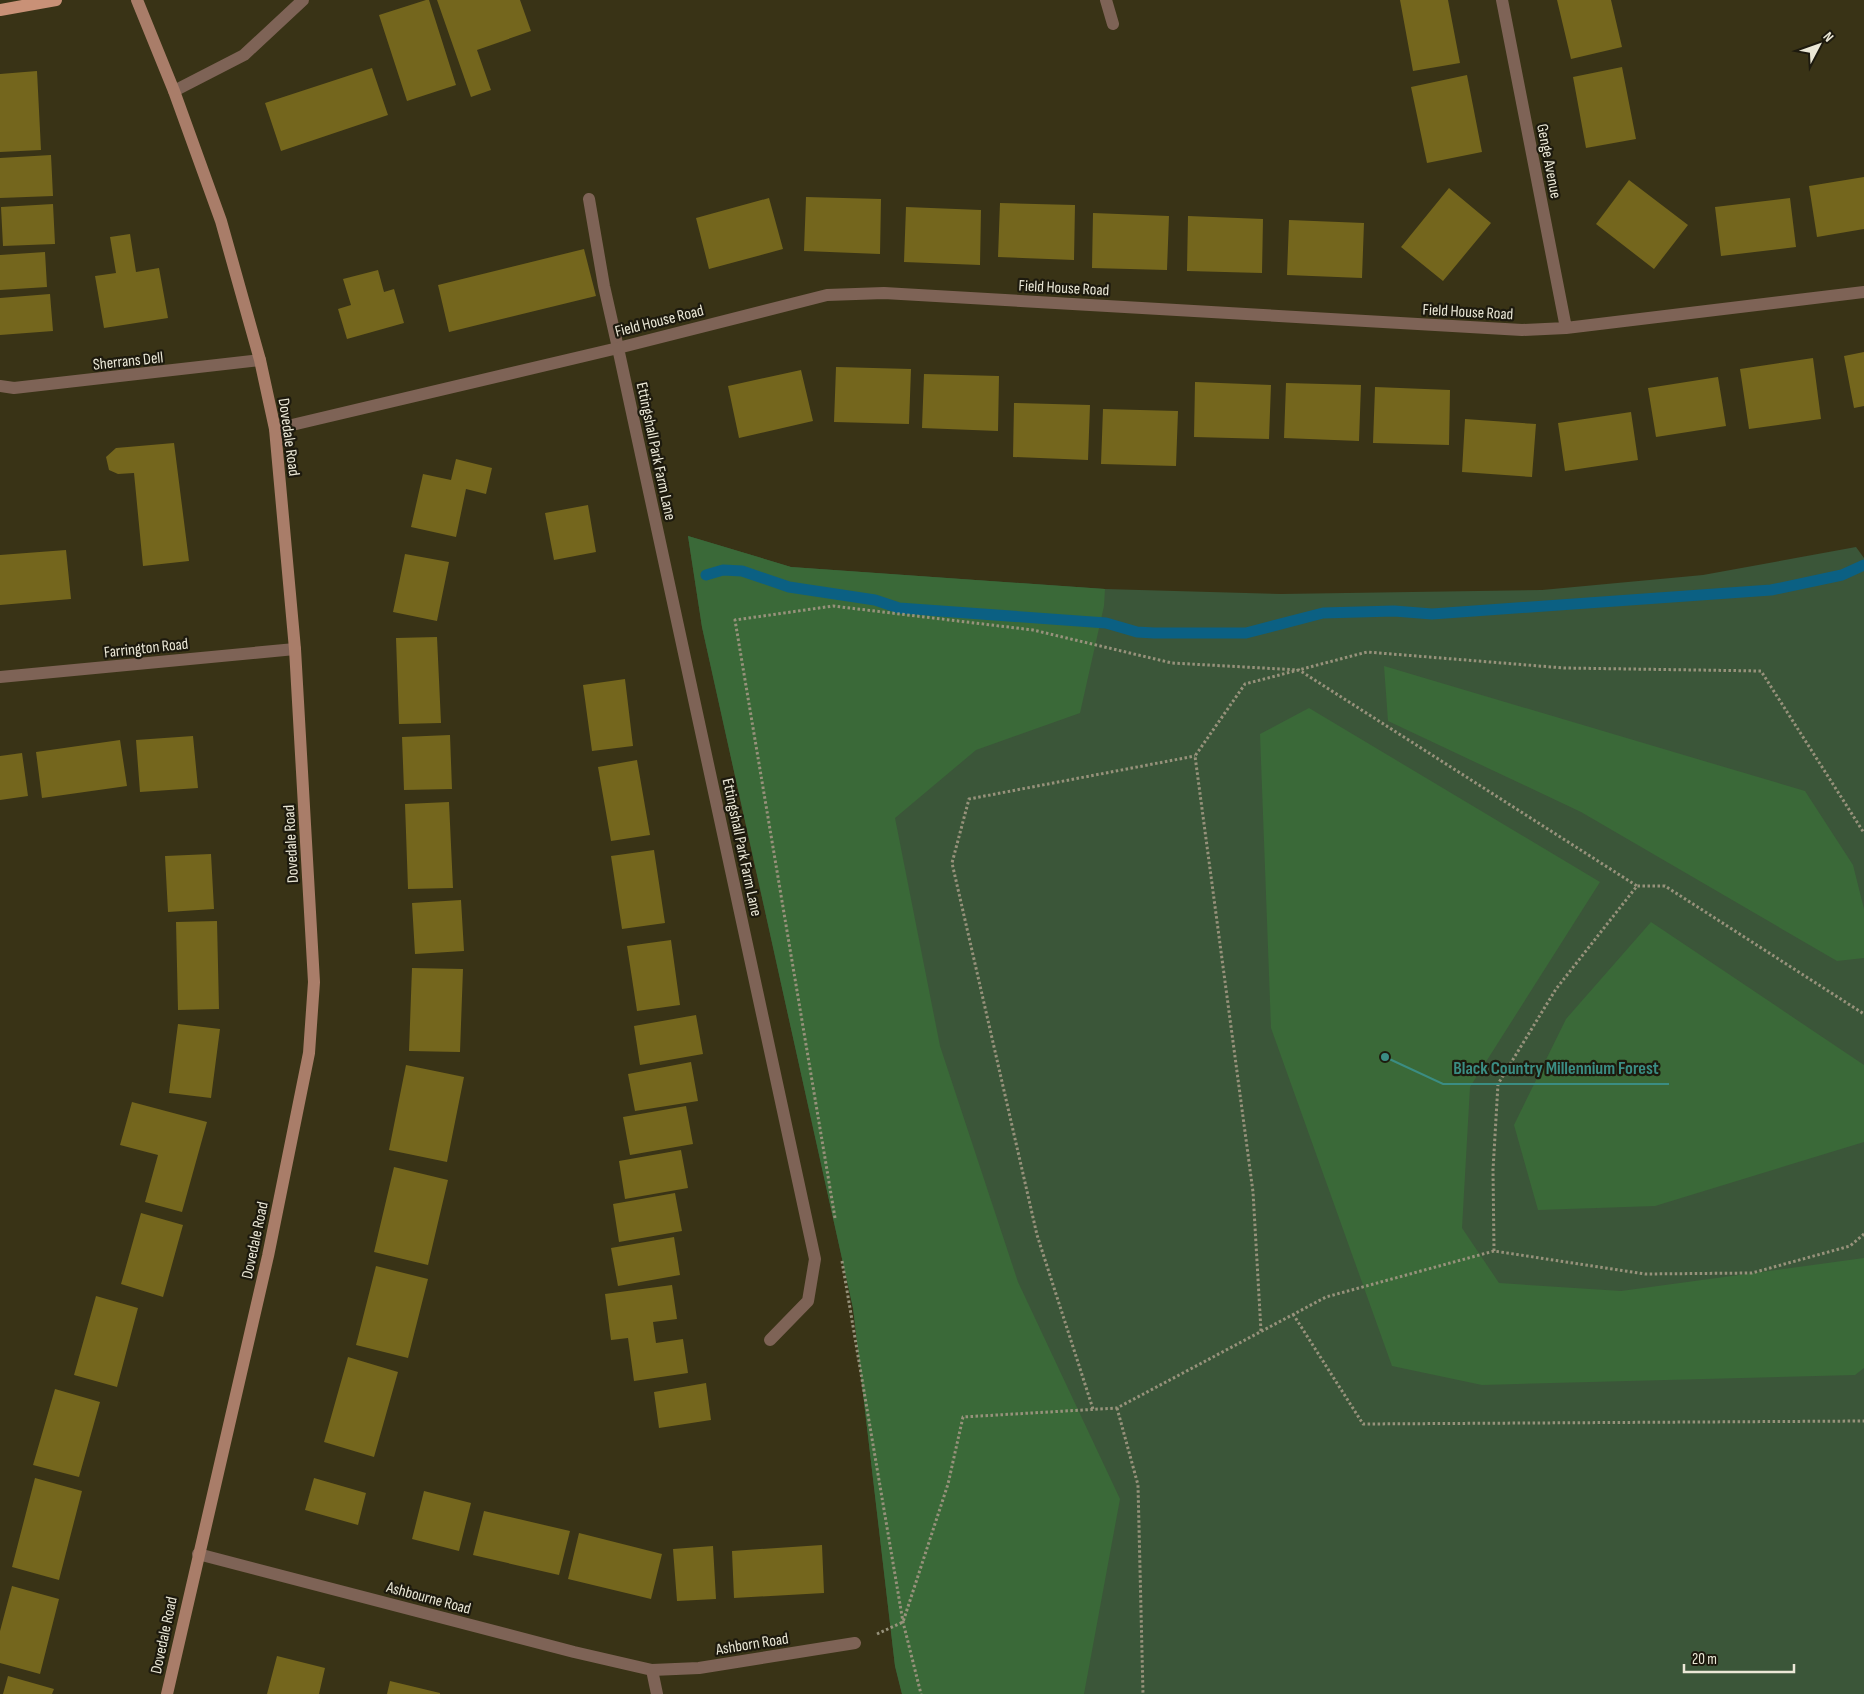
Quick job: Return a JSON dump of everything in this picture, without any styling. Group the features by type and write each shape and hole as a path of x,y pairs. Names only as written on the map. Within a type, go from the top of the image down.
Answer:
{"main road":[{"path":"0,10 56,0"}],"street":[{"name":"Dovedale Road","path":"137,0 174,91 221,221 260,360 275,429 295,649 314,982 309,1053 268,1256 167,1694"},
{"path":"174,91 244,55 303,0"},
{"path":"1106,0 1113,24"},
{"name":"Genge Avenue","path":"1502,0 1566,328"},
{"name":"Ettingshall Park Farm Lane","path":"589,199 604,286 815,1259 808,1301 770,1340"},
{"name":"Field House Road","path":"275,429 618,348 827,295 884,293 1522,330 1566,328 1864,292"},
{"name":"Sherrans Dell","path":"0,386 14,388 260,360"},
{"name":"Farrington Road","path":"0,677 295,649"},
{"name":"Ashbourne Road","path":"198,1554 574,1652 652,1670"},
{"name":"Ashborn Road","path":"652,1670 699,1668 855,1643"},
{"path":"652,1670 657,1694"}],"path":[{"path":"835,1219 735,620 833,606 1033,630 1172,662 1299,670 1637,886 1665,886 1864,1014"},
{"path":"1261,1331 1253,1192 1195,756 1245,684 1367,652 1564,668 1761,670 1864,833"},
{"path":"1093,1409 1037,1236 952,863 969,799 1195,756"},
{"path":"1494,1251 1493,1170 1498,1084 1556,989 1637,886"},
{"path":"903,1622 948,1484 963,1417 1117,1408 1326,1297 1494,1251 1645,1274 1752,1274 1850,1246 1864,1234"},
{"path":"842,1259 903,1622 921,1694"},
{"path":"1293,1314 1363,1424 1864,1421"},
{"path":"1117,1408 1138,1485 1143,1694"}],"green space":[{"path":"688,536 791,567 1105,589 1281,594 1542,590 1703,575 1856,547 1864,558 1864,1694 902,1694 895,1666 853,1308 702,627"},
{"path":"688,536 791,567 1105,589 1104,606 1080,713 976,750 895,818 940,1046 1018,1282 1120,1499 1084,1694 902,1694 895,1666 853,1308 702,627"},
{"path":"1384,666 1805,791 1853,865 1864,909 1864,958 1837,961 1581,812 1388,721"},
{"path":"1309,708 1600,882 1470,1087 1462,1228 1499,1283 1621,1291 1864,1258 1864,1368 1855,1375 1482,1385 1392,1366 1271,1028 1260,734"},
{"path":"1651,922 1864,1065 1864,1142 1655,1206 1538,1210 1514,1125 1566,1019"}],"building":[{"path":"429,0 456,85 407,101 379,15"},
{"path":"437,0 520,0 531,31 477,50 491,90 471,97"},
{"path":"1400,0 1448,0 1460,63 1413,71"},
{"path":"1557,0 1611,0 1622,47 1571,59"},
{"path":"1622,67 1636,139 1586,148 1573,77"},
{"path":"372,68 388,115 281,151 265,103"},
{"path":"37,71 41,150 0,152 0,74"},
{"path":"1467,75 1482,152 1427,163 1411,87"},
{"path":"51,155 53,196 0,198 0,158"},
{"path":"1864,177 1864,229 1817,237 1809,186"},
{"path":"1629,180 1688,225 1654,269 1596,224"},
{"path":"1449,188 1491,223 1443,281 1401,247"},
{"path":"806,197 881,199 880,254 804,251"},
{"path":"769,198 783,249 709,269 696,218"},
{"path":"1790,198 1796,247 1721,256 1715,207"},
{"path":"1000,203 1075,205 1074,260 998,257"},
{"path":"53,204 55,244 3,246 1,207"},
{"path":"906,207 981,210 980,265 904,262"},
{"path":"1093,213 1169,216 1167,270 1092,268"},
{"path":"1188,216 1263,219 1262,273 1187,271"},
{"path":"1289,220 1364,223 1362,278 1287,275"},
{"path":"130,234 136,272 159,268 168,318 104,328 95,276 116,273 110,237"},
{"path":"584,249 596,296 449,332 438,285"},
{"path":"45,252 47,287 0,290 0,255"},
{"path":"378,270 384,292 394,289 404,323 347,339 338,309 351,305 343,279"},
{"path":"50,294 53,331 0,335 0,298"},
{"path":"1864,352 1864,406 1854,408 1844,356"},
{"path":"1813,358 1821,419 1749,429 1740,369"},
{"path":"836,367 911,369 909,424 834,422"},
{"path":"801,370 813,421 739,438 728,386"},
{"path":"924,374 999,376 998,431 922,428"},
{"path":"1718,377 1726,426 1656,437 1648,388"},
{"path":"1195,382 1271,385 1269,439 1194,437"},
{"path":"1286,383 1361,385 1359,441 1284,438"},
{"path":"1375,387 1450,390 1449,445 1373,443"},
{"path":"1014,403 1090,405 1088,460 1013,457"},
{"path":"1103,409 1178,411 1176,466 1101,464"},
{"path":"1631,412 1638,460 1565,471 1558,423"},
{"path":"1465,419 1536,424 1532,477 1462,472"},
{"path":"174,443 189,561 143,566 134,473 118,474 109,470 106,457 116,448"},
{"path":"456,459 492,468 486,494 466,489 456,537 411,527 423,474 451,480"},
{"path":"588,505 596,552 554,560 545,513"},
{"path":"66,550 71,599 0,605 0,555"},
{"path":"405,554 449,562 437,621 393,612"},
{"path":"437,637 441,723 399,724 396,638"},
{"path":"625,679 633,746 592,751 583,685"},
{"path":"450,735 452,789 404,790 402,737"},
{"path":"193,736 198,788 140,792 136,740"},
{"path":"120,740 127,786 42,798 36,752"},
{"path":"22,753 28,796 0,800 0,756"},
{"path":"637,760 650,835 611,841 598,767"},
{"path":"449,802 453,888 408,889 405,804"},
{"path":"654,850 665,923 622,929 611,856"},
{"path":"211,854 214,909 168,912 165,856"},
{"path":"461,900 464,951 415,954 412,903"},
{"path":"217,921 219,1009 178,1010 176,922"},
{"path":"671,940 680,1005 637,1011 627,946"},
{"path":"412,968 463,969 460,1052 409,1051"},
{"path":"696,1015 703,1054 640,1065 634,1026"},
{"path":"178,1024 220,1029 211,1098 169,1093"},
{"path":"691,1062 698,1101 635,1111 628,1074"},
{"path":"406,1065 464,1077 447,1162 389,1150"},
{"path":"132,1102 207,1122 182,1212 145,1202 158,1155 120,1145"},
{"path":"686,1106 693,1144 630,1155 623,1117"},
{"path":"681,1150 688,1188 625,1199 619,1161"},
{"path":"394,1167 448,1180 428,1265 374,1252"},
{"path":"675,1193 682,1231 619,1242 613,1204"},
{"path":"141,1213 183,1225 163,1297 121,1284"},
{"path":"674,1237 680,1275 618,1286 611,1248"},
{"path":"376,1266 428,1279 408,1358 356,1345"},
{"path":"672,1285 677,1319 653,1322 656,1343 683,1339 688,1373 634,1381 628,1338 611,1340 605,1294"},
{"path":"96,1296 138,1308 117,1387 74,1375"},
{"path":"348,1357 398,1372 374,1457 324,1442"},
{"path":"706,1383 711,1420 659,1428 654,1392"},
{"path":"55,1389 100,1402 79,1477 33,1465"},
{"path":"35,1478 82,1491 59,1580 12,1567"},
{"path":"314,1478 366,1493 358,1525 305,1510"},
{"path":"424,1491 471,1503 459,1551 412,1539"},
{"path":"484,1511 570,1531 559,1575 473,1555"},
{"path":"579,1533 662,1554 651,1599 568,1579"},
{"path":"822,1545 824,1593 734,1598 732,1551"},
{"path":"713,1546 716,1599 677,1601 673,1549"},
{"path":"12,1586 59,1599 40,1674 0,1663 0,1631"},
{"path":"277,1656 325,1668 319,1694 267,1694"},
{"path":"8,1676 54,1689 52,1694 3,1694"},
{"path":"390,1681 440,1693 440,1694 387,1694"}],"waterway":[{"path":"706,575 723,570 742,571 789,587 875,600 899,608 1106,623 1137,632 1246,633 1323,613 1394,611 1432,614 1771,590 1842,575 1864,565"}],"place":[{"name":"Black Country Millennium Forest","path":"1385,1057"}]}
